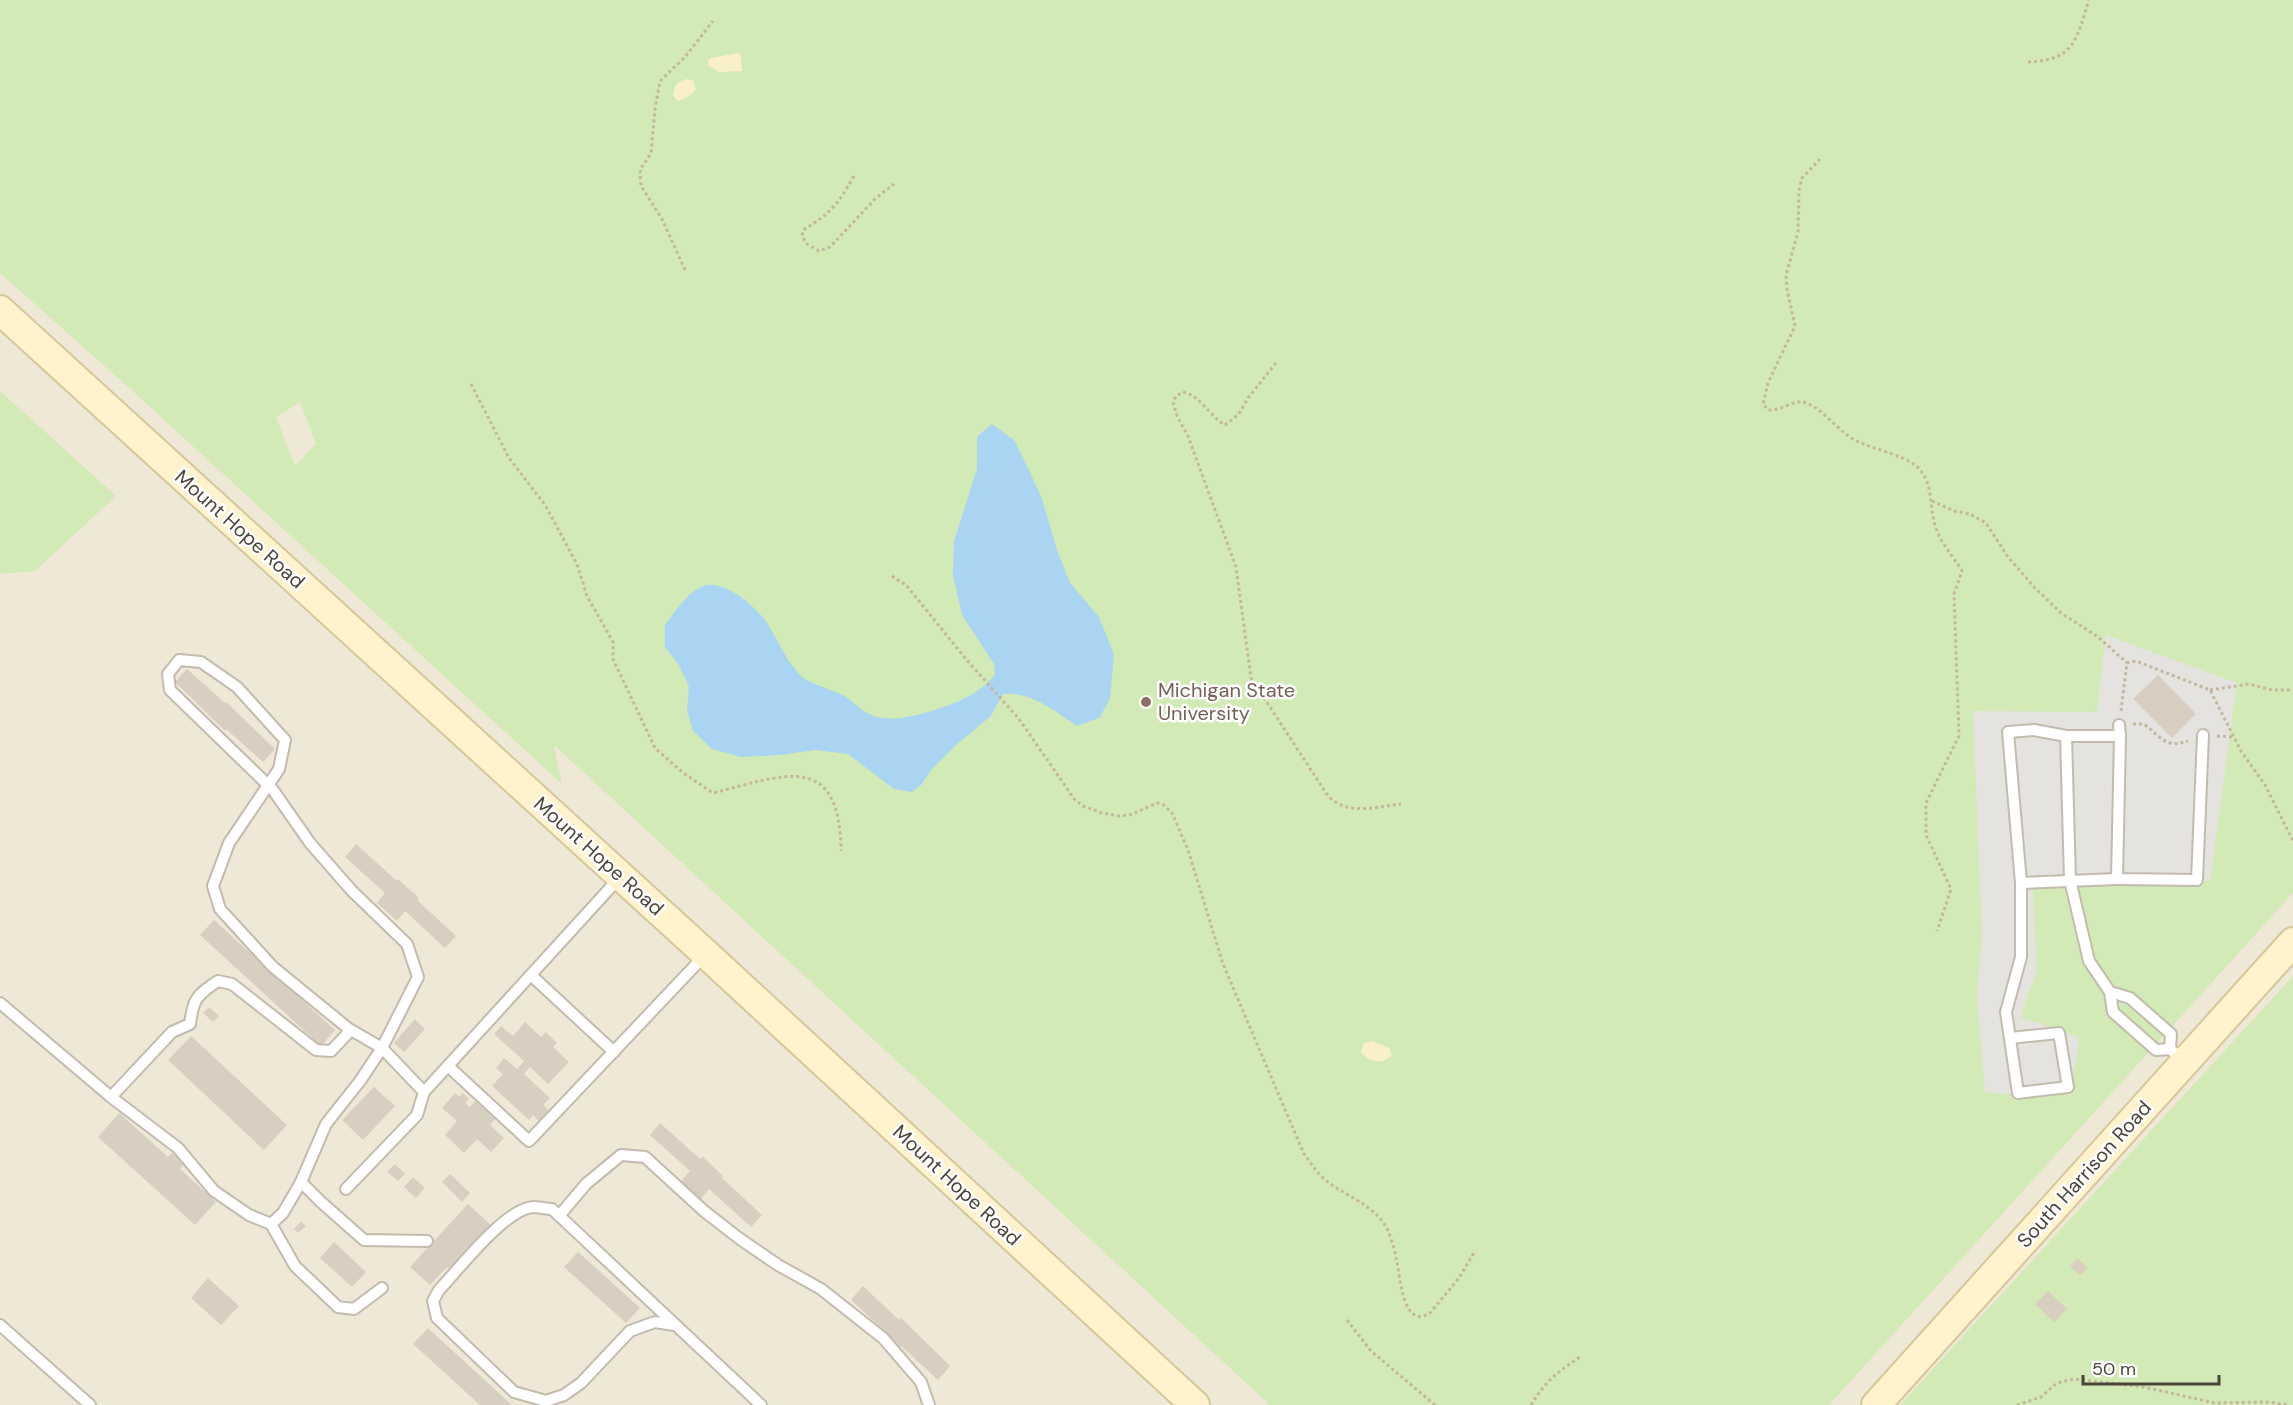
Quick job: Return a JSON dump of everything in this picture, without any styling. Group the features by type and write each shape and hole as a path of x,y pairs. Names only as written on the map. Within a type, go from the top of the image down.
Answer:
{"street":[{"name":"Mount Hope Road","path":"0,310 621,876 1196,1405"},
{"name":"South Harrison Road","path":"1875,1405 2177,1056 2293,942"}],"lane":[{"path":"271,1224 283,1213 302,1182 326,1124 360,1081 382,1048 418,977 407,944 352,891 310,843 268,785 170,690 168,674 179,660 201,662 237,687 285,740 279,769 268,785 229,843 213,886 220,909 273,967 351,1030 382,1048 424,1092"},
{"path":"2010,1038 2059,1033 2068,1087 2018,1093 2006,1012 2021,957 2021,883 2008,732 2034,730 2066,736 2120,730 2117,879"},
{"path":"2021,883 2117,879 2197,880 2203,735"},
{"path":"2066,736 2070,880 2089,960 2110,992 2113,1012 2156,1050 2177,1056"},
{"path":"346,1189 417,1115 424,1092 621,876"},
{"path":"448,1066 529,1141 706,954"},
{"path":"532,976 614,1052"},
{"path":"111,1097 172,1032 190,1024 193,1004 205,989 218,981 232,984 316,1050 331,1051 351,1030"},
{"path":"2110,992 2130,998 2171,1034 2177,1056"},
{"path":"0,1003 111,1097 178,1148 214,1191 249,1215 271,1224 295,1266 338,1307 354,1309 382,1288"},
{"path":"559,1216 586,1184 621,1155 645,1157 713,1218 778,1265 821,1289 883,1338 921,1382 928,1405"},
{"path":"302,1182 364,1240 427,1241"},
{"path":"674,1324 655,1322 630,1331 581,1383 564,1395 546,1401 514,1392 478,1360 437,1318 433,1300 439,1290 501,1223 517,1212 533,1207 552,1209 761,1405"},
{"path":"0,1325 90,1405"}],"path":[{"path":"2028,62 2046,61 2068,51 2074,42 2089,0"},
{"path":"685,270 662,219 641,186 640,170 651,153 656,93 660,81 685,57 713,21"},
{"path":"1820,159 1807,171 1800,184 1798,232 1786,275 1786,289 1795,326 1768,382 1763,404 1768,410 1777,411 1796,402 1802,402 1814,407 1854,440 1920,468 1929,482 1936,529 1962,572 1954,594 1959,736 1926,803 1926,835 1951,889 1937,931"},
{"path":"854,176 837,205 824,217 803,230 802,236 807,244 819,251 830,247 875,199 894,184"},
{"path":"1276,363 1248,398 1239,414 1225,425 1215,420 1190,393 1183,392 1176,396 1173,402 1177,416 1188,436 1236,567 1251,678 1328,796 1336,804 1346,808 1361,809 1401,804"},
{"path":"471,384 509,458 545,505 577,564 587,596 613,642 613,659 655,748 682,772 713,793 774,777 806,776 825,787 832,800 841,824 841,851"},
{"path":"1931,501 1954,511 1970,514 1986,523 2008,557 2035,588 2061,613 2098,637 2127,663"},
{"path":"891,576 906,585 1010,708 1075,800 1083,807 1119,816 1130,815 1157,803 1164,804 1172,813 1188,850 1223,964 1304,1154 1324,1179 1368,1208 1388,1230 1397,1262 1403,1299 1411,1311 1418,1316 1430,1313 1459,1278 1476,1251"},
{"path":"2210,690 2249,684 2272,690 2293,690"},
{"path":"2120,730 2144,724 2170,744 2175,745 2203,735"},
{"path":"1347,1320 1371,1351 1435,1405"},
{"path":"1531,1405 1543,1385 1580,1357"},
{"path":"2017,1405 2041,1397 2057,1383 2074,1379 2144,1387 2215,1403 2268,1402 2289,1405"}],"shaded area":[{"name":"Michigan State University","path":"0,0 2293,0 2293,1405 0,1405"},
{"path":"2106,635 2237,683 2210,881 2083,880 2032,876 2037,971 2020,1017 2079,1037 2071,1095 1985,1093 1977,995 1982,934 1973,711 2097,712"}],"green space":[{"name":"Michigan State University","path":"0,0 2293,0 2293,893 1829,1405 1270,1405 554,745 562,784 127,386 0,273","holes":["300,402 316,444 295,466 276,417"]},
{"path":"0,391 116,496 35,571 0,574"},
{"path":"2293,976 2293,1405 1900,1405"}],"sand":[{"path":"738,53 741,56 742,71 719,72 708,66 711,58"},
{"path":"687,79 694,81 696,89 691,95 678,101 673,96 674,89 681,81"},
{"path":"1372,1041 1389,1048 1392,1055 1380,1061 1368,1059 1361,1052 1364,1043"}],"water":[{"path":"992,424 1015,441 1041,496 1057,550 1070,583 1099,617 1114,654 1110,699 1099,718 1077,726 1051,708 1032,699 1003,694 991,716 957,744 912,792 894,789 848,754 816,750 741,757 712,749 693,731 687,710 689,687 679,665 665,647 665,625 687,598 703,586 720,586 748,602 762,616 787,658 802,677 843,695 862,710 877,717 903,718 937,709 965,698 989,681 995,674 994,664 962,615 953,575 954,541 977,469 977,437"}],"building":[{"path":"187,669 226,702 275,749 263,762 226,729 225,731 175,682"},
{"path":"2158,675 2196,714 2172,738 2133,699"},
{"path":"356,844 419,898 417,900 456,936 445,948 405,911 397,921 377,903 385,893 345,857"},
{"path":"214,920 335,1030 321,1046 200,935"},
{"path":"209,1007 219,1016 213,1022 203,1013"},
{"path":"415,1019 425,1029 404,1052 394,1043"},
{"path":"525,1022 541,1037 546,1032 557,1043 553,1047 569,1062 548,1084 530,1067 524,1074 550,1098 543,1105 549,1110 539,1121 533,1115 529,1120 492,1086 503,1074 496,1068 504,1058 517,1069 524,1061 494,1034 501,1026 513,1036"},
{"path":"191,1036 287,1125 264,1150 168,1060"},
{"path":"374,1087 395,1106 363,1140 342,1120"},
{"path":"455,1093 459,1097 463,1093 469,1099 465,1103 470,1107 475,1101 495,1119 490,1125 504,1138 491,1152 477,1139 464,1153 445,1135 457,1121 442,1108"},
{"path":"119,1113 168,1157 172,1153 184,1164 180,1169 216,1202 195,1225 98,1137"},
{"path":"660,1123 700,1159 703,1157 762,1215 751,1227 709,1189 701,1199 681,1181 690,1171 650,1135"},
{"path":"395,1164 405,1174 398,1181 387,1172"},
{"path":"450,1174 470,1193 462,1202 442,1182"},
{"path":"413,1177 425,1188 416,1198 404,1187"},
{"path":"468,1204 493,1227 451,1271 447,1267 430,1285 410,1267"},
{"path":"301,1222 306,1226 298,1233 294,1229"},
{"path":"334,1242 366,1272 352,1287 320,1258"},
{"path":"578,1252 640,1308 626,1323 564,1267"},
{"path":"2078,1258 2088,1268 2080,1276 2070,1266"},
{"path":"208,1278 239,1306 221,1325 191,1298"},
{"path":"863,1286 899,1320 901,1318 950,1366 938,1380 901,1346 900,1348 851,1300"},
{"path":"2048,1291 2067,1309 2054,1322 2035,1304"},
{"path":"428,1328 512,1405 480,1405 413,1344"}],"place":[{"name":"Michigan State University","path":"1146,702"}]}
